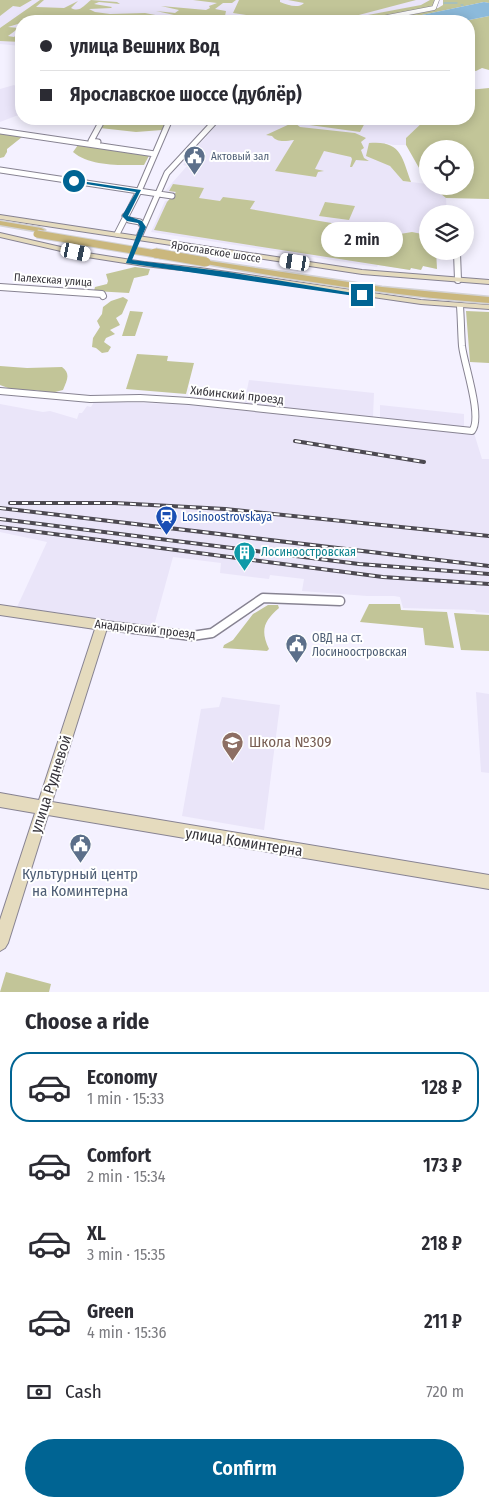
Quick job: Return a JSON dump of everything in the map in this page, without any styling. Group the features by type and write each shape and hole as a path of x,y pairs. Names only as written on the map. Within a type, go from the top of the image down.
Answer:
{"main road":[{"name":"Ярославское шоссе","path":"0,223 39,232"},
{"name":"Ярославское шоссе","path":"0,227 343,280 413,289 489,295"},
{"name":"Ярославское шоссе","path":"207,260 341,285 412,294 489,300"}],"street":[{"path":"398,15 434,8 437,0"},
{"path":"100,125 91,141 156,152"},
{"path":"117,234 139,191 167,125"},
{"path":"128,262 156,194 160,190 169,170 212,125"},
{"path":"0,131 156,152"},
{"path":"0,170 172,196"},
{"path":"125,216 129,220 140,222 143,227"},
{"path":"0,217 362,272 489,282"},
{"path":"87,255 105,253 119,245 113,236 102,232"},
{"path":"0,235 87,255 128,262 421,302 489,307"},
{"path":"170,267 157,261 156,251 167,246 185,245"},
{"path":"457,260 458,280"},
{"path":"341,285 421,302"},
{"name":"Палехская улица","path":"0,287 102,294 103,296"},
{"name":"Хибинский проезд","path":"0,391 90,399 140,398 189,401 472,431 475,427 474,401 462,347 460,306"},
{"name":"Анадырский проезд","path":"0,610 192,636 212,633 257,601 267,597 340,601"},
{"name":"улица Рудневой","path":"0,943 102,625"},
{"name":"улица Коминтерна","path":"0,800 489,882"}],"shaded area":[{"path":"0,0 430,0 423,5 370,15 15,15 15,45 0,44"},
{"path":"15,86 15,116 0,122 0,89"},
{"path":"217,125 420,125 406,138 406,145 385,143 390,166 403,181 419,183 419,195 442,195 446,198 446,205 419,205 419,260 436,260 437,269 423,266 421,270 378,265 377,267 151,232 165,201 169,200 174,193 165,191 187,166 183,165"},
{"path":"249,380 374,393 373,417 244,404"},
{"path":"94,402 181,404 474,433 482,459 489,459 489,613 476,612 475,610 403,608 400,597 394,596 302,591 304,579 270,575 269,579 220,573 221,563 173,557 154,626 17,607 47,542 0,532 0,404 43,412 50,411 77,419 79,413 82,413 87,406 91,407"},
{"path":"380,405 464,414 464,427 380,418"},
{"path":"476,692 489,694 489,773 481,772"},
{"name":"Школа №309","path":"222,697 280,705 264,830 182,816 201,709 219,707"}],"green space":[{"path":"0,0 32,0 20,7 13,6 0,16"},
{"path":"40,0 44,0 36,7 64,8 78,1 71,8 77,10 91,0 117,2 120,4 99,2 94,4 112,7 89,9 95,12 155,15 19,15"},
{"path":"193,0 236,0 232,3 223,3 215,9 226,11 225,15 174,15 156,11 175,13 179,10 161,6 206,10 210,8 209,6 217,3"},
{"path":"239,0 280,0 280,2 296,6 304,3 288,0 416,0 359,15 246,15 233,13"},
{"path":"430,0 435,0 433,7 394,15 368,15 421,5"},
{"path":"443,0 489,0 489,3 484,2 422,15 402,15 438,8 443,5"},
{"path":"489,16 489,70 482,68 475,71 475,19"},
{"path":"15,18 15,25 8,27 15,28 15,31 8,36 15,36 15,42 0,41 0,28"},
{"path":"489,88 489,199 446,198 442,195 474,195 474,140 419,140 419,168 406,145 406,138 420,125 475,125 475,89"},
{"path":"102,125 164,125 162,130 136,132 100,128"},
{"path":"288,125 355,133 366,138 361,142 364,148 361,150 364,158 369,161 356,160 352,167 350,167 351,157 324,151 315,169 324,171 318,172 316,177 275,171 294,140 279,141 272,136 266,135"},
{"path":"309,125 364,125 360,132"},
{"path":"0,133 150,154 144,165 97,163 80,157 73,152 78,145 22,137 7,149 4,157 0,158"},
{"path":"369,143 388,144 394,147 402,158 411,182 403,181 390,166 366,156"},
{"path":"173,184 204,188 199,198 220,201 223,197 255,201 250,209 394,235 412,232 419,233 419,260 436,260 437,269 423,266 421,270 411,268 410,270 154,230 167,202 176,192 169,191"},
{"path":"325,202 355,206 349,220 319,216"},
{"path":"135,267 150,269 148,275 134,278 129,293 94,291 95,287 107,284 106,274"},
{"path":"123,297 128,300 122,314 116,318 120,325 110,330 115,334 106,338 104,342 111,347 108,352 102,353 92,347 93,338 100,327 97,321 102,314 103,307 111,301"},
{"path":"130,311 143,312 135,336 122,336"},
{"path":"466,311 489,312 489,363 470,362"},
{"path":"137,354 168,356 167,361 194,363 186,394 126,389"},
{"path":"0,366 27,368 62,367 67,372 66,383 63,390 51,393 35,390 16,391 0,385"},
{"path":"369,604 400,604 401,610 447,612 454,648 425,645 423,628 360,622"},
{"path":"268,605 278,605 279,608 270,617 265,626 264,631 269,649 267,651 223,648 224,645 233,640 253,614"},
{"path":"454,613 489,615 489,651 461,650"},
{"path":"6,972 51,984 49,992 0,992"}],"water":[{"path":"484,2 489,3 489,16 475,19 475,15 422,15"}],"waterway":[{"path":"444,3 457,3"}],"railway":[{"path":"295,441 424,462"},
{"path":"10,503 115,503 225,509 489,536"},
{"path":"0,508 489,566"},
{"path":"0,519 359,564 489,574"},
{"path":"0,527 383,577 489,584"}],"place":[{"name":"Актовый зал","path":"195,175"},
{"name":"Losinoostrovskaya","path":"166,536"},
{"name":"Лосиноостровская","path":"245,571"},
{"name":"ОВД на ст. Лосиноостровская","path":"296,664"},
{"name":"Школа №309","path":"233,761"},
{"name":"Культурный центр на Коминтерна","path":"80,864"}],"route":[{"path":"74,181 139,191 125,216 129,220 140,222 143,227 128,262 228,274 362,295"}]}
